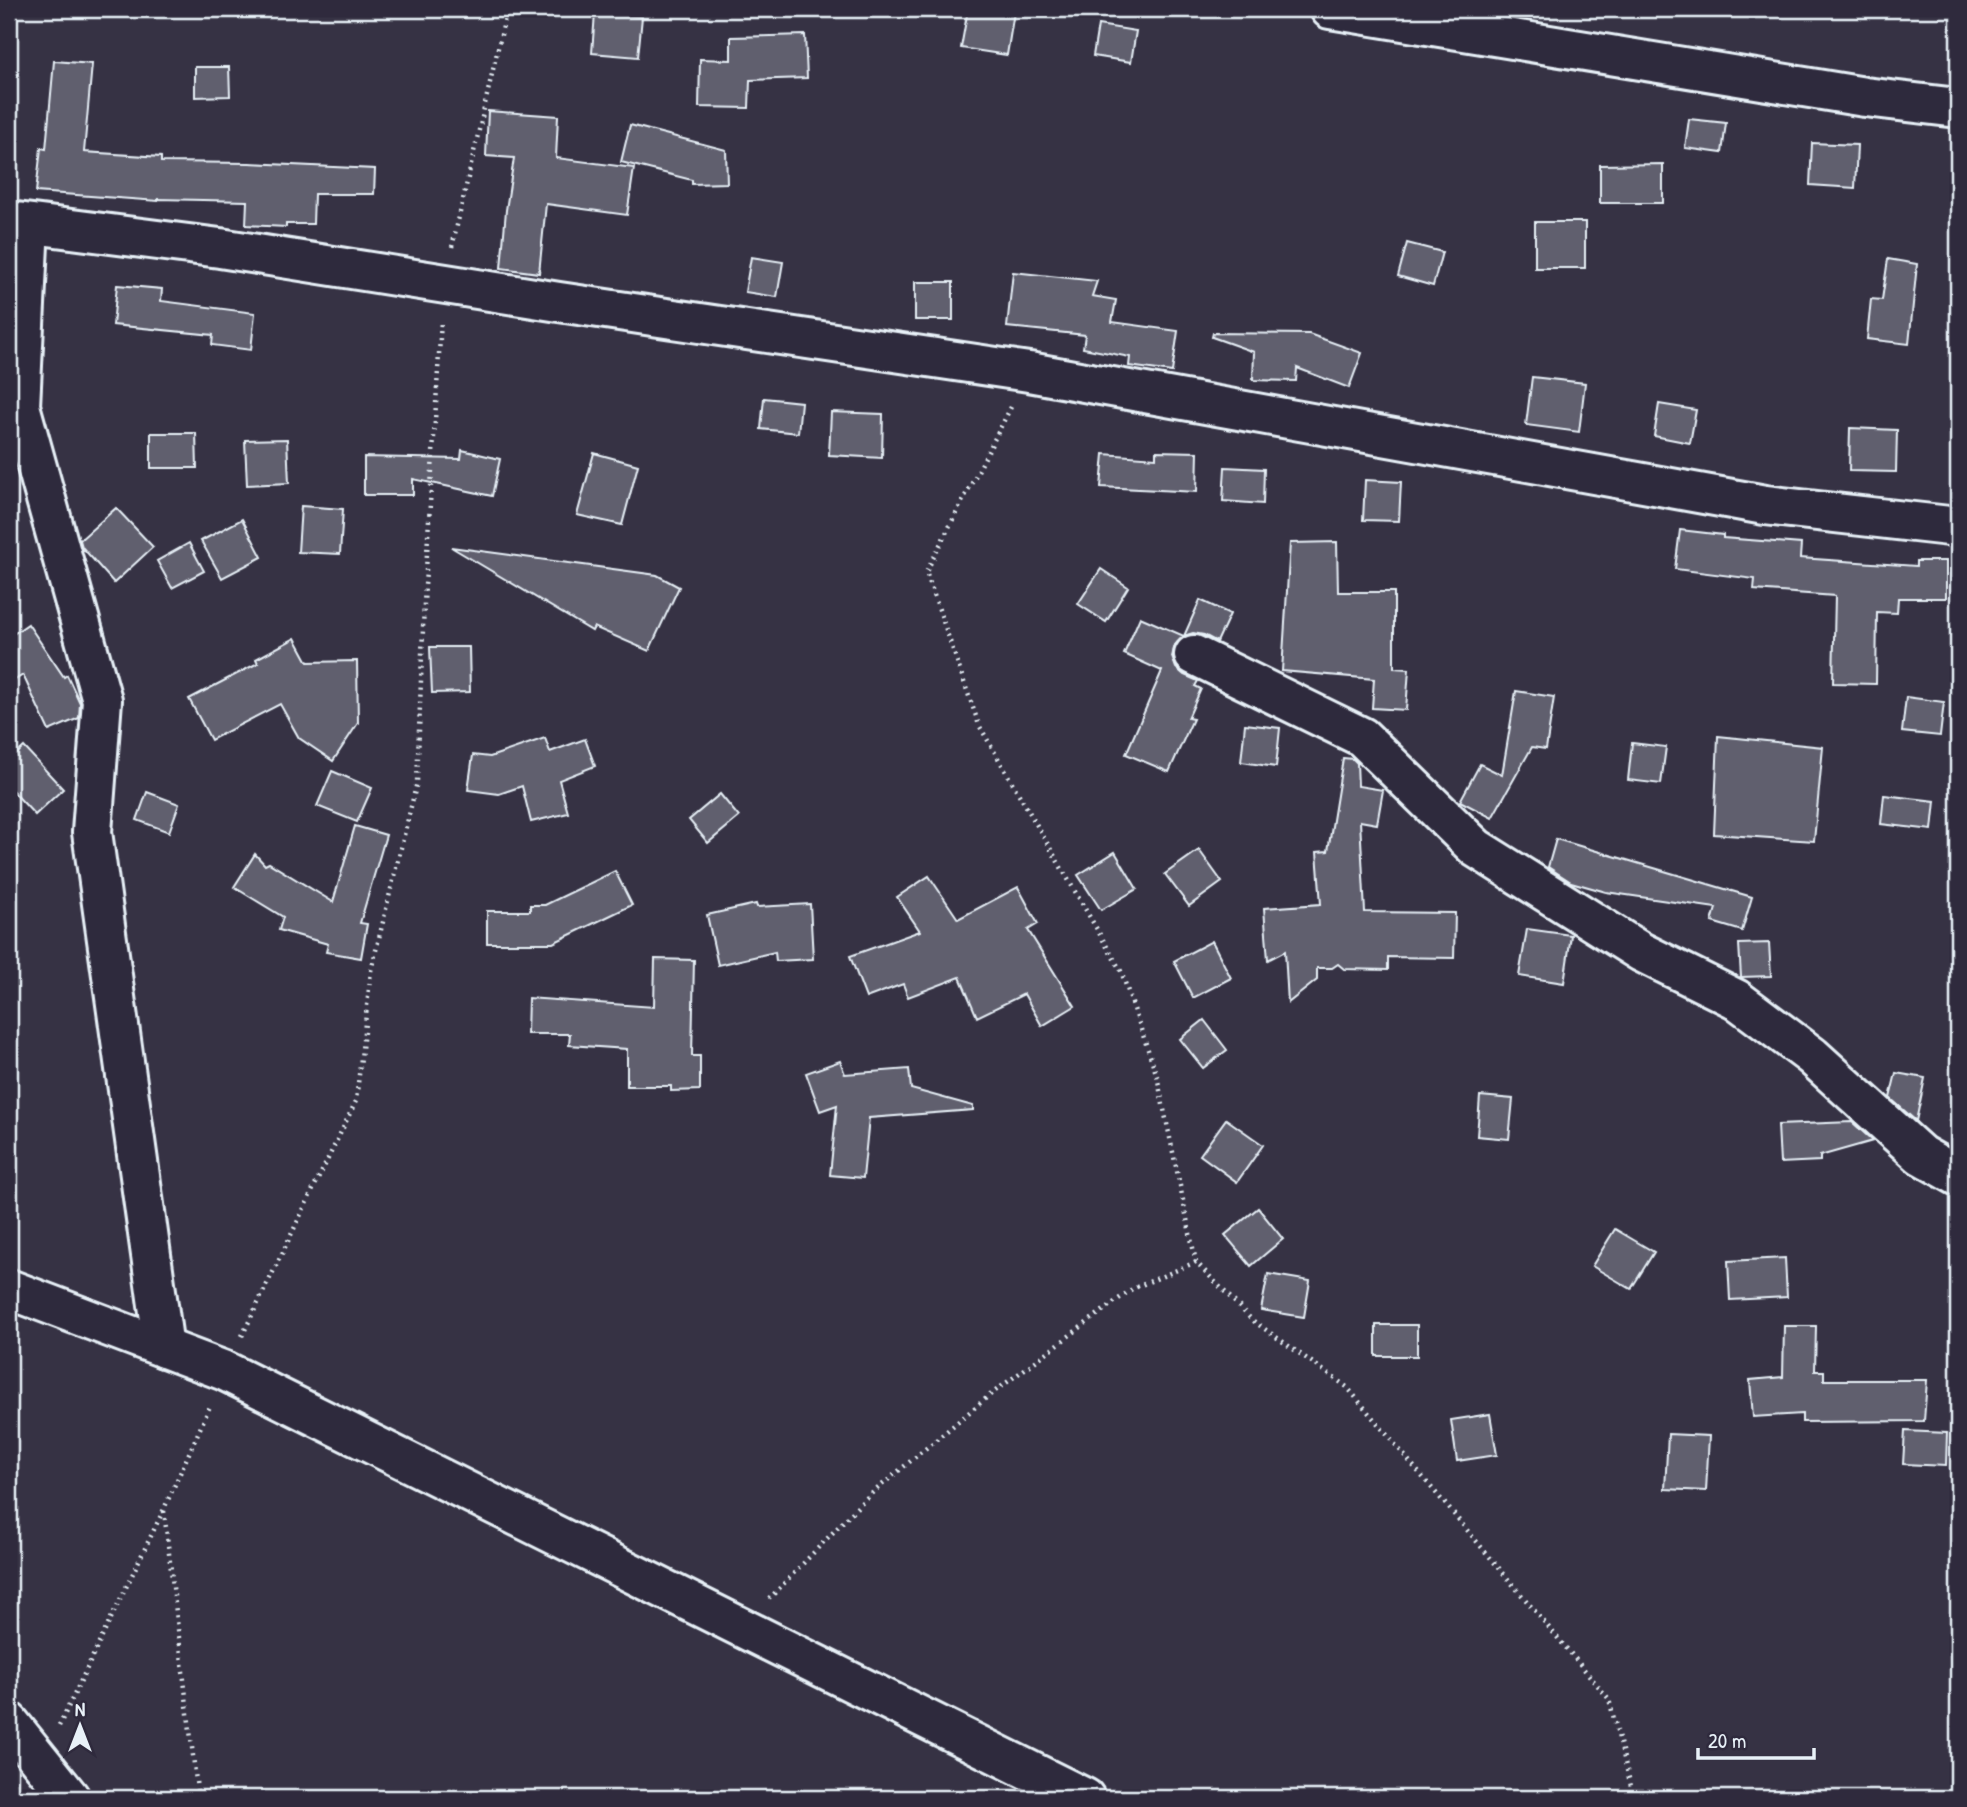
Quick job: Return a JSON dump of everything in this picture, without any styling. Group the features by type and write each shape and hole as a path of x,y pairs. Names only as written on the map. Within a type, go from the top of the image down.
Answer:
{"street":[{"path":"1330,9 1865,97 1958,108"},
{"path":"164,1348 92,832 102,700 20,406 19,223 220,248 1029,372 1765,505 1958,527"},
{"path":"1195,655 1362,737 1476,848 1641,952 1736,999 1812,1056 1920,1155 1958,1176"},
{"path":"9,1289 225,1371 1085,1798"},
{"path":"9,1722 70,1798"}],"path":[{"path":"41,1762 164,1509 225,1371 356,1101 371,971 417,782 424,603 443,283 506,9"},
{"path":"1029,372 926,572 979,726 1121,971 1157,1076 1196,1262 1252,1320 1347,1387 1609,1699 1634,1798"},
{"path":"741,1628 865,1499 990,1395 1132,1289 1196,1262"},
{"path":"164,1509 198,1798"}],"building":[{"path":"968,9 1014,12 1007,55 961,48"},
{"path":"595,13 642,17 638,57 592,53"},
{"path":"1098,25 1136,31 1131,62 1093,56"},
{"path":"805,35 807,78 750,80 749,108 699,107 700,59 731,60 731,37"},
{"path":"54,61 92,64 84,152 161,157 161,162 375,169 374,194 314,194 313,224 286,224 286,227 246,225 247,201 158,201 36,192 41,148 46,149"},
{"path":"195,67 229,67 230,96 195,97"},
{"path":"488,111 558,116 556,158 634,168 627,215 546,204 539,273 501,268 514,158 486,156"},
{"path":"1689,119 1726,123 1722,153 1685,148"},
{"path":"630,125 726,150 727,183 692,184 692,180 621,162"},
{"path":"1812,143 1857,145 1855,188 1810,185"},
{"path":"1663,164 1663,203 1600,203 1600,165"},
{"path":"1535,222 1585,222 1585,268 1535,268"},
{"path":"1407,243 1442,252 1433,286 1398,276"},
{"path":"751,257 783,262 777,297 745,292"},
{"path":"1888,259 1917,264 1909,344 1867,339 1871,299 1882,300"},
{"path":"1013,272 1097,281 1092,296 1116,300 1112,322 1178,331 1172,372 1129,366 1130,357 1083,348 1085,335 1007,327"},
{"path":"915,282 953,282 953,320 915,320"},
{"path":"117,285 162,289 161,301 255,313 251,350 212,345 213,335 113,325"},
{"path":"1213,333 1309,334 1362,353 1349,388 1297,368 1296,381 1253,380 1254,352 1212,337"},
{"path":"1532,377 1585,383 1579,432 1526,425"},
{"path":"764,398 801,402 798,433 761,429"},
{"path":"1659,404 1696,410 1690,443 1654,436"},
{"path":"831,412 883,414 882,458 829,455"},
{"path":"1850,428 1897,430 1896,472 1849,471"},
{"path":"151,433 196,433 197,468 151,468"},
{"path":"287,439 289,483 247,485 245,440"},
{"path":"462,450 500,459 492,496 413,479 413,495 364,495 364,457 461,459"},
{"path":"1156,451 1198,452 1197,492 1101,487 1104,454 1156,458"},
{"path":"594,453 638,465 622,525 577,515"},
{"path":"1225,467 1264,469 1263,504 1223,501"},
{"path":"1365,480 1401,482 1399,521 1363,520"},
{"path":"301,506 343,509 340,554 298,552"},
{"path":"116,508 153,547 114,583 82,547 80,540"},
{"path":"242,519 262,557 222,578 201,541"},
{"path":"1680,530 1723,535 1723,538 1801,544 1800,558 1916,566 1916,561 1946,561 1946,598 1898,598 1897,613 1877,612 1876,684 1833,683 1835,596 1754,590 1755,579 1675,569"},
{"path":"1337,542 1338,592 1394,592 1394,668 1409,669 1406,710 1372,708 1374,679 1282,671 1290,543"},
{"path":"189,543 204,571 172,588 157,561"},
{"path":"451,547 657,575 679,587 649,651 594,627 592,631"},
{"path":"1101,569 1128,587 1106,622 1078,604"},
{"path":"1200,600 1230,614 1217,642 1193,633 1184,636"},
{"path":"1140,617 1184,636 1175,645 1172,657 1176,668 1198,681 1195,686 1201,689 1188,718 1193,719 1169,772 1126,754 1162,671 1124,654"},
{"path":"28,624 64,677 67,675 80,703 79,718 49,731 23,675 9,684 9,637"},
{"path":"295,638 308,662 357,661 358,723 333,761 299,738 280,704 211,740 189,699 258,663 256,659"},
{"path":"430,647 469,647 470,692 432,693"},
{"path":"1516,691 1554,697 1546,749 1532,747 1492,818 1460,801 1480,764 1502,775"},
{"path":"1906,697 1944,702 1940,736 1902,732"},
{"path":"1245,724 1280,728 1276,767 1241,762"},
{"path":"1718,736 1823,747 1814,841 1714,834"},
{"path":"545,738 550,752 585,739 595,766 559,780 568,813 531,822 522,786 499,794 468,790 473,755 490,757"},
{"path":"1632,743 1666,747 1661,784 1628,780"},
{"path":"24,747 63,789 35,815 9,787 9,761"},
{"path":"1343,758 1353,759 1357,763 1358,786 1383,790 1377,824 1360,821 1365,912 1455,913 1454,958 1388,957 1388,970 1344,969 1338,964 1332,968 1317,968 1317,980 1288,1003 1285,951 1268,960 1264,908 1321,904 1317,852 1328,851"},
{"path":"332,771 372,788 357,822 317,806"},
{"path":"147,792 179,804 169,832 137,820"},
{"path":"720,794 739,817 708,843 689,820"},
{"path":"1884,795 1935,801 1932,830 1881,824"},
{"path":"355,826 386,835 360,923 367,924 361,958 326,952 328,944 279,930 283,917 234,887 255,854 265,865 269,863 333,902"},
{"path":"1556,839 1752,897 1742,931 1712,922 1716,908 1606,892 1571,882 1548,867"},
{"path":"1199,850 1222,882 1189,906 1165,874"},
{"path":"1115,852 1137,889 1101,910 1078,875"},
{"path":"615,871 632,905 553,943 487,943 487,911 530,911 530,905 545,905"},
{"path":"929,876 958,919 1018,887 1038,924 1028,930 1075,1006 1042,1026 1024,994 977,1017 960,977 908,997 903,984 866,998 850,956 920,931 897,897"},
{"path":"756,904 757,907 810,904 813,959 776,961 775,952 718,965 707,915"},
{"path":"1527,929 1571,935 1564,983 1519,976"},
{"path":"1212,941 1231,978 1193,998 1174,961"},
{"path":"1769,943 1771,976 1741,977 1739,944"},
{"path":"655,959 694,960 692,1056 700,1056 700,1090 671,1091 671,1086 627,1086 627,1049 569,1045 570,1034 527,1034 528,998 654,1007"},
{"path":"1204,1020 1227,1050 1203,1068 1180,1039"},
{"path":"840,1061 845,1074 909,1069 911,1089 973,1106 973,1110 869,1118 863,1178 830,1175 837,1105 820,1111 806,1073"},
{"path":"1896,1073 1925,1078 1916,1121 1890,1098"},
{"path":"1480,1096 1513,1099 1509,1139 1477,1136"},
{"path":"1226,1119 1263,1145 1237,1182 1200,1155"},
{"path":"1852,1122 1873,1141 1820,1156 1820,1161 1780,1163 1778,1125"},
{"path":"1258,1208 1283,1239 1251,1266 1225,1235"},
{"path":"1615,1229 1654,1252 1631,1289 1592,1266"},
{"path":"1785,1258 1787,1297 1730,1300 1728,1261"},
{"path":"1268,1274 1310,1281 1304,1317 1261,1310"},
{"path":"1376,1325 1417,1325 1417,1356 1376,1356"},
{"path":"1784,1326 1816,1326 1815,1371 1824,1371 1824,1380 1927,1380 1924,1421 1802,1422 1802,1414 1753,1417 1750,1380 1783,1377"},
{"path":"1490,1414 1497,1455 1457,1461 1451,1420"},
{"path":"1905,1431 1947,1433 1946,1466 1903,1464"},
{"path":"1668,1434 1709,1436 1706,1491 1665,1489"}]}
